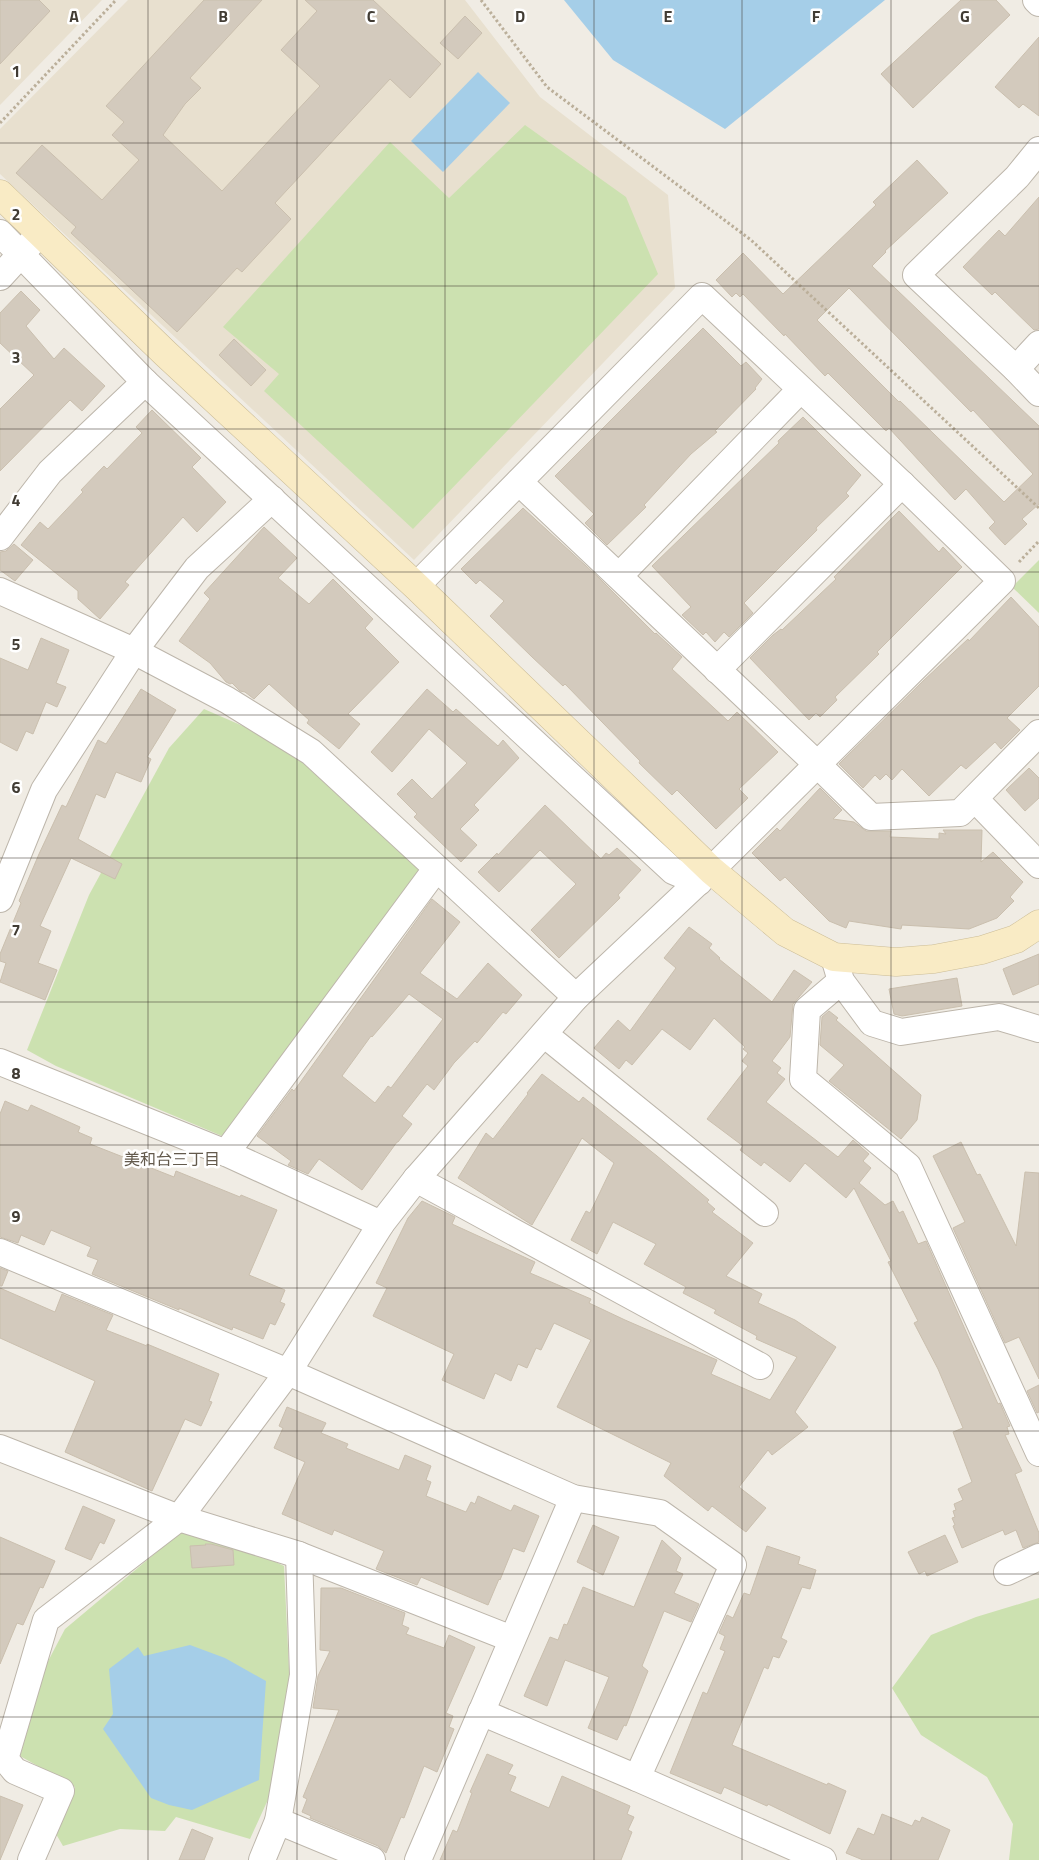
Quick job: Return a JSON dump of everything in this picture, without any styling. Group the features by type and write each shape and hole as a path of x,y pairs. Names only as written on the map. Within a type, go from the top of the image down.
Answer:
{"street":[{"path":"1036,0 1039,3"},
{"path":"1039,150 1017,177 916,276 1016,369 1039,393"},
{"path":"0,194 166,354 416,586 705,876 838,969 872,1023 901,1032 998,1017 1039,1029"},
{"path":"0,233 145,382 673,872 705,876"},
{"path":"0,277 40,233"},
{"path":"31,1860 61,1791 14,1770 2,1758 46,1620 179,1518 288,1372 381,1224 416,1179 576,997 705,876 1002,581 702,296 416,586"},
{"path":"1016,369 1039,344"},
{"path":"0,537 50,472 145,382"},
{"path":"619,576 800,390"},
{"path":"520,482 871,817 960,813 1039,733"},
{"path":"717,670 902,484"},
{"path":"0,899 44,790 134,651 197,568 272,499"},
{"path":"0,591 134,651 227,700 311,752 576,997"},
{"path":"975,799 1039,865"},
{"path":"226,1153 436,869"},
{"path":"1039,924 1016,939 991,948 934,959 838,969 807,1010 803,1080 908,1166 1039,1453"},
{"path":"544,1034 765,1213"},
{"path":"0,1062 226,1153 381,1224"},
{"path":"416,1179 760,1366"},
{"path":"0,1252 288,1372 573,1498 660,1513 733,1564 637,1778"},
{"path":"0,1448 179,1518 299,1555 512,1639"},
{"path":"418,1860 573,1498"},
{"path":"262,1860 278,1821 303,1675 299,1555"},
{"path":"1007,1572 1039,1557"},
{"path":"481,1712 824,1860"},
{"path":"278,1821 372,1860"}],"path":[{"path":"0,123 116,0"},
{"path":"481,0 547,87 750,240 1039,508"}],"shaded area":[{"path":"0,0 102,0 0,105"},
{"path":"128,0 465,0 540,97 668,195 675,288 414,560 0,174 0,129"}],"green space":[{"path":"525,125 626,197 658,274 413,529 264,391 279,374 223,327 390,142 449,198"},
{"path":"1039,560 1039,613 1012,587"},
{"path":"204,709 282,743 421,871 222,1136 56,1066 27,1050 89,895 169,748"},
{"path":"183,1530 234,1542 284,1566 290,1690 271,1793 250,1839 176,1817 165,1831 120,1829 63,1846 56,1834 75,1787 20,1756 46,1665 65,1629"},
{"path":"1039,1598 1039,1860 1009,1860 1013,1824 987,1777 921,1735 892,1688 931,1635 976,1617"}],"water":[{"path":"564,0 885,0 725,129 613,60"},
{"path":"478,72 510,103 443,172 411,141"},
{"path":"190,1645 225,1658 266,1681 259,1780 192,1810 169,1805 151,1798 103,1729 113,1714 109,1669 138,1647 144,1656"}],"building":[{"path":"0,0 39,0 50,11 0,64"},
{"path":"204,0 262,0 190,78 201,88 185,104 163,135 222,191 320,86 281,50 317,11 305,0 373,0 441,64 410,98 390,79 275,203 291,219 242,272 237,268 177,332 71,233 76,227 16,173 42,145 102,200 139,160 112,135 124,122 106,106"},
{"path":"961,0 996,0 1010,15 913,108 881,74"},
{"path":"465,16 482,33 458,59 440,43"},
{"path":"1039,37 1039,116 1023,104 1019,108 995,87"},
{"path":"917,160 948,193 885,251 872,266 1039,426 1039,504 1022,519 1027,524 1005,545 989,528 995,522 966,489 955,500 889,428 886,431 828,373 825,376 743,294 740,297 736,293 732,297 716,280 743,253 783,294 876,205 873,202","holes":["849,288 971,412 973,410 1033,474 1004,502 899,402 817,320"]},
{"path":"1039,197 1039,329 1034,330 995,292 992,295 963,267 999,230 1005,236"},
{"path":"21,291 40,310 26,326 54,359 64,348 105,386 82,411 70,400 0,471 0,409 34,375 0,343 0,313"},
{"path":"703,328 741,366 746,362 762,379 756,389 715,431 717,432 691,454 644,505 646,507 607,545 585,523 594,514 555,476"},
{"path":"234,339 266,370 251,386 219,355"},
{"path":"152,410 201,458 192,467 226,502 197,532 183,517 125,582 129,585 100,619 78,599 78,591 21,545 40,522 48,529 83,492 81,490 104,466 107,469 142,433 136,427"},
{"path":"803,417 861,475 846,493 849,496 744,603 753,613 729,637 724,632 715,642 706,632 703,635 682,615 691,607 652,566 779,443 778,441"},
{"path":"523,508 598,577 655,634 682,657 672,669 728,721 737,712 778,752 739,789 748,798 716,829 677,790 672,795 639,763 640,761 565,684 563,686 490,616 504,601 480,580 476,584 461,569"},
{"path":"899,511 939,552 943,547 962,567 877,652 879,654 835,697 837,700 820,717 816,713 809,720 750,658 836,579 834,577"},
{"path":"264,527 297,558 278,578 309,604 333,579 373,619 365,628 399,662 348,714 360,724 339,749 307,723 309,720 269,684 254,699 245,692 240,691 232,683 226,682 210,663 179,641 210,599 204,593"},
{"path":"14,544 33,560 15,581 0,570 0,552 6,551"},
{"path":"1011,597 1039,627 1039,686 1007,718 1020,730 1001,749 995,742 966,769 961,765 929,796 902,769 892,780 886,774 880,780 875,775 863,788 839,764 923,681 968,639 969,641"},
{"path":"41,638 69,650 56,683 66,687 57,707 46,702 33,734 26,731 17,751 0,742 0,658 28,670"},
{"path":"141,689 176,710 147,757 151,759 141,782 116,772 105,798 96,794 78,839 122,864 115,879 71,858 40,926 51,931 38,963 57,970 45,1000 0,982 6,963 0,961 0,954 21,903 19,901 62,805 66,807 98,740 106,744"},
{"path":"427,689 453,712 456,709 498,746 503,740 519,758 474,805 479,810 460,829 477,845 461,862 414,817 417,814 397,794 412,779 432,799 467,763 429,729 392,772 371,752"},
{"path":"1029,768 1039,778 1039,798 1025,811 1006,790"},
{"path":"820,788 842,810 833,819 854,822 866,831 891,831 890,837 939,839 939,833 946,834 943,830 982,830 981,862 993,852 1023,882 1010,897 1014,901 997,918 969,929 902,925 901,929 849,921 846,928 829,921 785,877 780,881 752,853 777,828 780,831"},
{"path":"545,805 601,859 606,853 609,855 617,848 641,870 618,895 620,898 559,958 531,930 576,884 540,850 499,892 478,872 497,853 498,855"},
{"path":"432,899 460,922 420,973 457,999 488,963 522,995 506,1014 503,1012 477,1043 475,1041 454,1063 434,1090 427,1084 402,1116 412,1124 362,1190 319,1159 308,1174 288,1165 291,1161 257,1136 292,1089 294,1091","holes":["409,994 443,1019 391,1088 388,1086 375,1103 342,1076 371,1036"]},
{"path":"689,927 712,944 709,948 719,959 772,1002 794,970 812,982 793,1004 790,1037 772,1061 781,1068 777,1073 785,1079 766,1102 838,1157 853,1140 869,1154 863,1161 871,1168 859,1183 885,1205 893,1201 899,1213 903,1211 918,1244 926,1241 998,1404 1000,1403 1010,1426 1007,1427 1009,1434 1005,1435 1022,1471 1015,1474 1039,1533 1039,1542 1023,1548 1016,1530 1005,1535 1003,1530 962,1548 953,1526 955,1525 952,1518 955,1517 953,1511 956,1510 954,1504 963,1500 958,1489 972,1482 953,1432 963,1428 938,1369 914,1323 918,1321 888,1262 891,1261 854,1188 846,1198 805,1163 790,1182 764,1162 761,1166 740,1150 743,1146 707,1119 748,1066 742,1061 748,1053 743,1049 745,1047 714,1018 690,1050 662,1029 632,1065 626,1060 619,1069 594,1048 618,1020 630,1031 676,968 664,958"},
{"path":"1039,954 1039,984 1013,995 1003,969"},
{"path":"957,978 962,1006 902,1016 894,1014 889,989"},
{"path":"829,1011 838,1018 836,1020 921,1095 917,1120 901,1139 829,1081 844,1065 820,1045 822,1017"},
{"path":"542,1074 579,1102 583,1097 657,1156 709,1200 707,1202 715,1209 712,1212 753,1243 726,1276 762,1294 758,1303 795,1320 836,1347 795,1412 808,1427 772,1455 768,1450 739,1487 766,1508 746,1532 712,1506 708,1511 664,1476 671,1463 557,1407 591,1340 554,1323 541,1350 536,1348 527,1368 518,1364 511,1381 495,1373 484,1399 442,1380 454,1354 373,1316 387,1288 376,1283 408,1218 422,1201 455,1217 452,1224 535,1262 530,1273 591,1299 589,1303 625,1320 717,1360 711,1374 770,1400 797,1357 756,1339 757,1336 714,1313 716,1310 683,1293 686,1287 644,1264 656,1244 613,1222 597,1254 571,1240 586,1211 590,1213 614,1163 582,1138 532,1225 458,1178 486,1133 493,1139"},
{"path":"5,1101 28,1111 31,1105 80,1127 78,1132 92,1138 90,1144 174,1177 176,1171 277,1210 249,1275 285,1290 280,1302 285,1304 275,1325 270,1323 263,1339 233,1327 232,1330 179,1308 179,1310 92,1274 98,1260 87,1256 91,1247 51,1230 44,1245 21,1235 18,1243 0,1237 0,1114"},
{"path":"961,1142 977,1175 980,1174 1016,1246 1025,1172 1039,1173 1039,1379 1019,1337 1005,1343 953,1228 965,1222 933,1156"},
{"path":"0,1268 8,1271 2,1286 0,1286"},
{"path":"0,1288 55,1312 62,1294 113,1315 106,1330 147,1346 147,1344 219,1374 209,1401 212,1402 201,1426 185,1419 152,1491 65,1452 95,1381 0,1338"},
{"path":"1039,1385 1039,1412 1037,1413 1027,1391"},
{"path":"287,1407 326,1423 321,1433 348,1444 346,1448 399,1470 405,1455 431,1466 426,1480 431,1482 426,1496 466,1512 471,1502 475,1504 478,1496 511,1511 514,1505 539,1516 524,1552 513,1548 488,1605 421,1577 417,1585 376,1569 384,1551 334,1530 332,1535 282,1514 305,1462 274,1448 283,1428 279,1426"},
{"path":"83,1506 115,1520 104,1544 100,1542 91,1560 65,1549"},
{"path":"593,1525 619,1537 603,1575 577,1562"},
{"path":"945,1535 958,1562 927,1576 925,1571 919,1574 908,1552"},
{"path":"0,1537 55,1561 43,1588 40,1587 23,1625 17,1623 0,1664"},
{"path":"662,1540 681,1558 676,1571 683,1574 674,1593 699,1604 691,1622 664,1611 642,1666 648,1671 626,1726 624,1725 617,1740 588,1728 609,1677 565,1660 547,1706 524,1696 550,1637 558,1640 564,1624 567,1625 583,1587 634,1607"},
{"path":"205,1544 233,1550 234,1565 192,1568 190,1546"},
{"path":"767,1546 800,1557 798,1564 816,1570 810,1589 802,1587 781,1638 787,1641 779,1658 773,1656 768,1669 764,1667 732,1745 827,1785 828,1783 846,1791 830,1834 768,1804 767,1806 724,1787 721,1794 670,1773 703,1692 707,1694 725,1651 720,1649 725,1636 719,1633 727,1615 733,1618 744,1593 750,1595"},
{"path":"321,1588 341,1588 405,1613 402,1625 409,1628 406,1634 444,1648 449,1635 475,1647 446,1713 453,1716 449,1727 454,1729 437,1772 424,1766 404,1818 401,1817 386,1853 378,1846 310,1818 311,1816 302,1812 307,1799 303,1797 339,1710 313,1708 318,1676 330,1651 320,1650"},
{"path":"487,1754 513,1765 508,1774 516,1777 510,1791 549,1808 562,1776 630,1806 627,1814 634,1817 628,1830 632,1832 621,1860 440,1860 453,1830 457,1832 472,1793 470,1792"},
{"path":"0,1796 23,1805 0,1860"},
{"path":"882,1814 912,1826 915,1820 920,1822 922,1817 950,1830 938,1860 863,1860 846,1853 858,1828 874,1835"},
{"path":"192,1829 213,1838 204,1860 179,1860"}],"district":[{"name":"美和台三丁目","path":"172,1159"}]}
